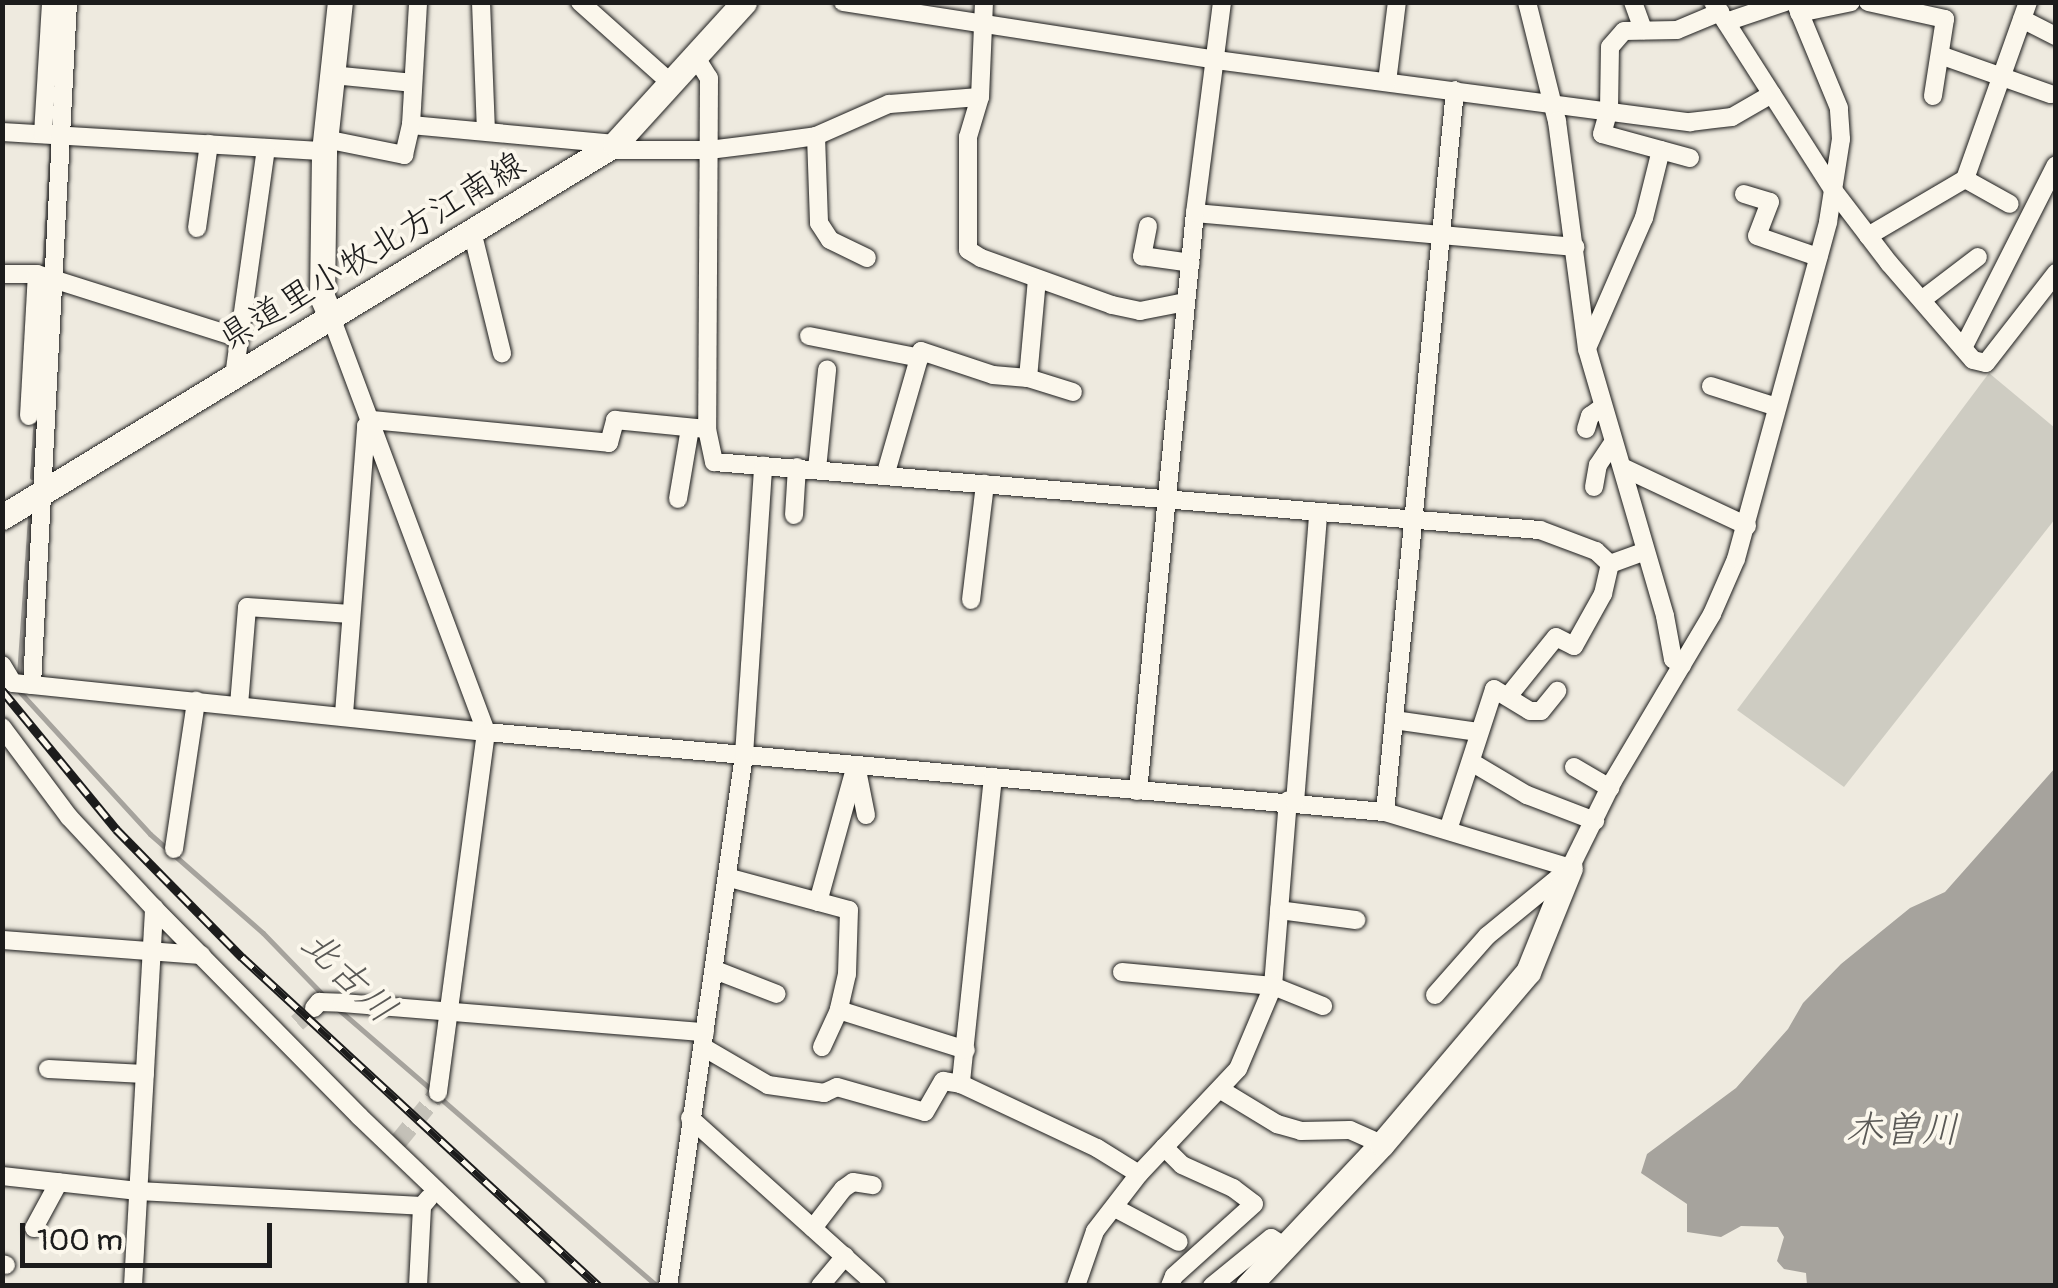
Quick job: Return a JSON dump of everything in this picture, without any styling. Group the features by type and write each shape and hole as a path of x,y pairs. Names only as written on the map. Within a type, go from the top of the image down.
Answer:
{"main road":[{"path":"331,317 322,296 324,146 340,2"},
{"name":"県道里小牧北方江南線","path":"2,517 610,147 744,2"},
{"path":"1248,1286 1382,1144 1528,972 1570,868"}],"street":[{"path":"32,686 44,493 44,276 51,135 51,2"},
{"path":"51,135 68,2"},
{"path":"2,132 266,148 324,146 404,155 411,125 418,2"},
{"path":"482,2 486,131"},
{"path":"580,2 671,83"},
{"path":"843,2 1216,60 1553,101 1690,122 1732,117 1772,94"},
{"path":"984,2 980,97 968,136 968,250 1036,280 1140,311 1186,302"},
{"path":"1138,791 1186,302 1222,2"},
{"path":"1387,82 1397,2"},
{"path":"1527,2 1553,101 1587,349 1601,408 1624,468 1673,659 1682,665"},
{"path":"1633,2 1643,30"},
{"path":"1690,158 1602,134 1609,110 1610,47 1624,31 1676,30 1719,12 1851,2"},
{"path":"1868,2 1930,8 1945,19 1934,96"},
{"path":"1436,995 1487,936 1570,868 1610,788 1712,614 1747,526 1834,191 1841,139 1839,108 1793,6"},
{"path":"1868,236 1965,180 2025,11 2056,36"},
{"path":"1719,12 1834,191 1973,360 1986,364 2056,272"},
{"path":"1940,55 2050,94"},
{"path":"678,499 698,428 709,150 709,78 695,56"},
{"path":"332,75 413,83"},
{"path":"1385,812 1455,90"},
{"path":"411,125 610,147 709,150 816,136 889,104 980,97"},
{"path":"816,136 818,222 830,240 867,258"},
{"path":"197,228 209,144"},
{"path":"234,376 236,337 266,148"},
{"path":"1587,349 1644,218 1661,150"},
{"path":"1962,348 2056,165"},
{"path":"1965,180 2010,204"},
{"path":"1744,194 1770,202 1757,236 1818,256"},
{"path":"1196,214 1574,247"},
{"path":"1148,226 1142,256 1191,263"},
{"path":"472,231 502,353"},
{"path":"1923,299 1978,257"},
{"path":"2,274 44,276 236,337"},
{"path":"29,416 44,276"},
{"path":"1028,378 1036,280"},
{"path":"331,317 486,732 438,1093"},
{"path":"809,336 920,358"},
{"path":"885,476 922,351 993,375 1028,378 1074,392"},
{"path":"817,468 828,370"},
{"path":"1712,386 1777,408"},
{"path":"1586,429 1590,416 1601,408"},
{"path":"372,420 609,443 615,420 698,428"},
{"path":"344,714 366,426 372,420"},
{"path":"698,428 714,462 1540,530 1596,551 1610,564"},
{"path":"1594,486 1598,465 1614,443"},
{"path":"668,1286 690,1118 730,878 744,754 763,466"},
{"path":"794,515 797,467"},
{"path":"1624,468 1747,526"},
{"path":"971,600 986,484"},
{"path":"1076,1286 1095,1230 1138,1174 1238,1069 1273,986 1318,514"},
{"path":"1610,564 1644,550"},
{"path":"1510,694 1556,637 1574,646 1604,594 1610,564"},
{"path":"240,705 247,607 352,614"},
{"path":"2,666 13,684 344,714 486,732 1385,812 1570,868"},
{"path":"1448,830 1473,763 1478,732 1494,688 1510,694 1530,711 1541,711 1557,690"},
{"path":"174,849 196,701"},
{"path":"1394,720 1478,732"},
{"path":"2,726 70,817 154,908 201,955 290,1030 435,1191 537,1286"},
{"path":"1473,763 1527,795 1594,821"},
{"path":"856,765 866,815"},
{"path":"818,902 856,765"},
{"path":"1574,767 1610,788"},
{"path":"961,1084 992,777"},
{"path":"730,878 848,910 848,974 822,1047"},
{"path":"133,1286 154,908"},
{"path":"1280,910 1356,920"},
{"path":"2,940 201,955"},
{"path":"715,970 777,994"},
{"path":"1122,972 1273,986 1323,1006"},
{"path":"316,1005 342,1002 704,1039 768,1085 824,1093 838,1088 924,1112 943,1081 961,1084 1096,1148 1138,1174"},
{"path":"838,1010 966,1050"},
{"path":"48,1069 145,1074"},
{"path":"1222,1090 1277,1124 1301,1131 1350,1130 1382,1144"},
{"path":"690,1118 877,1286"},
{"path":"1164,1147 1182,1166 1233,1188 1254,1204 1174,1276 1170,1286"},
{"path":"4,1180 422,1206"},
{"path":"34,1228 58,1182"},
{"path":"812,1228 843,1189 853,1182 873,1185"},
{"path":"418,1286 422,1206 435,1191"},
{"path":"1114,1208 1179,1242"},
{"path":"1212,1286 1272,1238 1284,1246"},
{"path":"820,1286 844,1256"}],"shaded area":[{"path":"1989,373 2055,428 2055,519 1844,787 1737,710"}],"water":[{"name":"木曽川","path":"2055,768 2055,1285 1807,1285 1806,1273 1784,1269 1777,1261 1784,1237 1778,1227 1741,1226 1721,1237 1687,1232 1687,1204 1641,1173 1647,1154 1736,1088 1788,1029 1803,1003 1841,964 1910,908 1945,892"}],"waterway":[{"name":"北古川","path":"52,130 56,71"},
{"name":"北古川","path":"44,269 52,141"},
{"name":"北古川","path":"32,477 36,415"},
{"name":"北古川","path":"19,675 30,517"},
{"name":"北古川","path":"19,691 150,834 263,933 323,995"},
{"name":"北古川","path":"338,1009 432,1090"},
{"name":"北古川","path":"440,1098 657,1286"}],"tunnel":[{"path":"297,1023 314,1008"},
{"path":"398,1142 438,1093"}],"railway":[{"path":"2,690 116,829 242,957 599,1286"}]}
